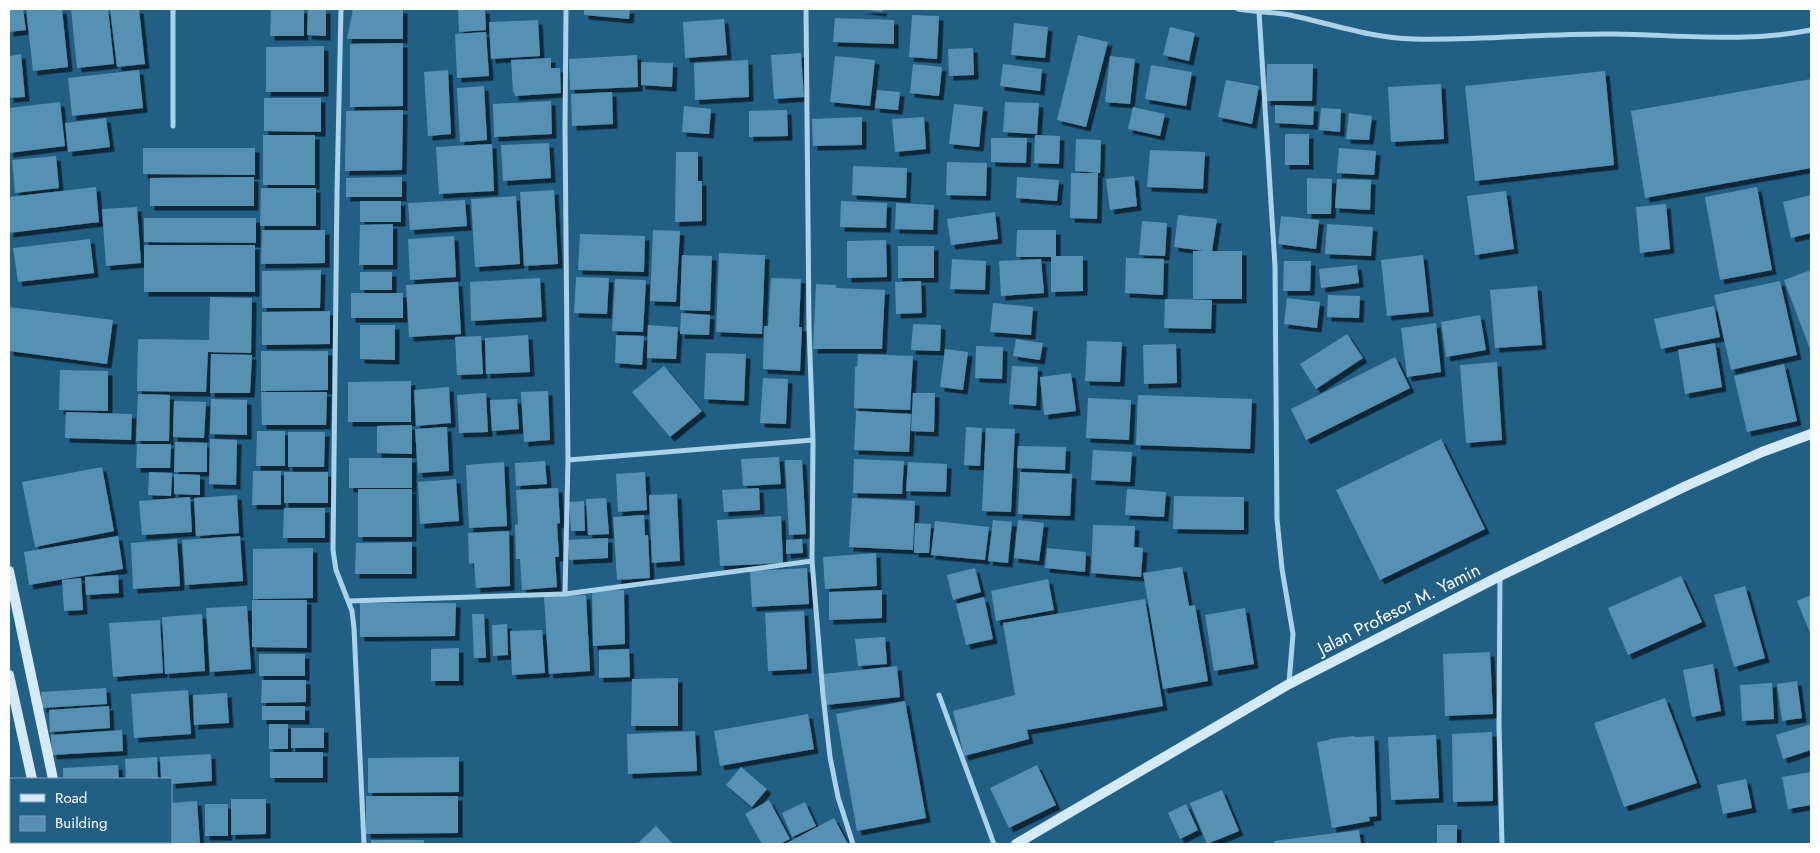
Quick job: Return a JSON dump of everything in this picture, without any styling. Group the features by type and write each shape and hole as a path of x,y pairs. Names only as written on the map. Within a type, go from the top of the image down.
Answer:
{"main road":[{"name":"Jalan Profesor M. Yamin","path":"1016,844 1289,684 1500,576 1686,486 1762,452 1811,434"},
{"path":"9,571 53,778"},
{"path":"9,675 32,778"}],"street":[{"path":"173,9 173,126"},
{"path":"341,9 333,550 336,570 349,601 354,628 364,844"},
{"path":"564,594 568,460 565,126 566,9"},
{"path":"806,9 809,309 813,440 812,561 830,757 838,797 853,844"},
{"path":"1238,9 1288,15 1359,32 1411,39 1613,34 1754,37 1811,30"},
{"path":"1259,12 1275,266 1277,519 1282,569 1293,634 1289,684"},
{"path":"568,460 813,440"},
{"path":"349,601 564,594 812,561"},
{"path":"1500,576 1499,726 1502,844"},
{"path":"940,695 994,844"}],"building":[{"path":"9,9 23,9 26,30 9,32"},
{"path":"26,9 62,9 68,67 33,71"},
{"path":"71,9 108,9 114,64 77,68"},
{"path":"110,9 139,9 145,64 117,67"},
{"path":"271,9 304,9 304,36 270,36"},
{"path":"308,9 326,9 326,36 307,35"},
{"path":"353,9 403,9 403,39 347,39"},
{"path":"458,9 485,9 486,30 459,32"},
{"path":"584,9 630,9 629,19 584,15"},
{"path":"860,9 883,9 882,12"},
{"path":"912,15 939,16 937,59 909,57"},
{"path":"835,18 894,20 894,44 833,42"},
{"path":"724,19 727,55 685,58 683,22"},
{"path":"538,20 540,56 491,59 489,22"},
{"path":"1014,23 1048,27 1045,58 1011,55"},
{"path":"1170,27 1195,33 1189,61 1163,55"},
{"path":"486,32 489,76 457,78 455,34"},
{"path":"1078,35 1108,42 1086,127 1057,120"},
{"path":"403,43 403,106 350,107 350,44"},
{"path":"324,46 324,92 266,92 266,47"},
{"path":"973,48 974,75 949,76 948,49"},
{"path":"801,53 804,97 774,99 771,55"},
{"path":"21,54 25,97 9,98 9,56"},
{"path":"637,55 638,87 570,90 569,59"},
{"path":"835,56 875,60 870,106 830,102"},
{"path":"1110,56 1135,59 1130,104 1105,102"},
{"path":"551,58 551,68 560,68 561,93 515,96 513,92 511,60"},
{"path":"748,60 749,97 695,100 694,63"},
{"path":"641,62 673,63 672,87 641,85"},
{"path":"913,64 942,67 939,96 910,93"},
{"path":"1003,64 1042,69 1040,91 1000,86"},
{"path":"1267,64 1313,64 1312,101 1266,101"},
{"path":"1151,65 1192,72 1186,106 1145,99"},
{"path":"139,70 143,108 72,116 68,78"},
{"path":"448,70 451,134 428,136 424,72"},
{"path":"1605,71 1614,165 1475,181 1465,86"},
{"path":"1811,79 1811,168 1645,198 1631,111"},
{"path":"1226,80 1259,86 1252,124 1218,117"},
{"path":"1441,84 1444,139 1391,142 1388,87"},
{"path":"484,86 487,140 460,142 457,88"},
{"path":"877,90 900,92 898,110 875,108"},
{"path":"612,92 613,124 572,126 571,94"},
{"path":"264,98 321,98 321,132 264,131"},
{"path":"551,101 552,134 494,137 493,104"},
{"path":"60,102 65,146 9,153 9,108"},
{"path":"1005,102 1039,103 1037,134 1003,132"},
{"path":"954,104 983,107 979,147 949,144"},
{"path":"1275,105 1314,107 1313,125 1275,123"},
{"path":"684,106 711,109 709,134 682,132"},
{"path":"1133,107 1165,114 1160,136 1128,129"},
{"path":"1321,108 1341,109 1340,132 1319,130"},
{"path":"403,110 402,170 345,171 346,111"},
{"path":"787,110 788,136 749,137 749,111"},
{"path":"1349,113 1372,116 1369,140 1346,139"},
{"path":"862,117 862,145 813,146 812,119"},
{"path":"924,117 926,149 895,152 892,119"},
{"path":"106,118 110,147 68,152 65,123"},
{"path":"1285,134 1309,134 1309,165 1285,165"},
{"path":"263,135 315,135 315,185 263,185"},
{"path":"1035,135 1060,136 1059,164 1034,163"},
{"path":"991,138 1027,138 1026,163 991,162"},
{"path":"1076,139 1101,140 1100,173 1075,171"},
{"path":"549,143 551,178 503,181 501,145"},
{"path":"492,144 494,191 439,194 436,147"},
{"path":"143,148 255,148 255,175 143,174"},
{"path":"1339,148 1376,151 1374,175 1337,173"},
{"path":"1150,150 1205,152 1203,189 1147,187"},
{"path":"676,152 698,152 698,181 702,181 702,221 675,222"},
{"path":"56,156 59,188 15,193 12,160"},
{"path":"947,162 987,163 986,196 946,195"},
{"path":"853,166 907,168 906,198 852,195"},
{"path":"1071,173 1098,173 1097,219 1070,218"},
{"path":"1134,176 1137,206 1110,210 1106,179"},
{"path":"254,177 254,206 150,206 150,178"},
{"path":"402,177 402,197 346,197 346,178"},
{"path":"1017,177 1059,180 1057,201 1016,198"},
{"path":"1307,178 1332,179 1331,214 1307,214"},
{"path":"1337,179 1371,180 1370,210 1335,208"},
{"path":"96,187 99,222 9,233 9,197"},
{"path":"1757,187 1772,270 1720,280 1705,197"},
{"path":"261,188 316,188 316,226 260,226"},
{"path":"554,190 558,264 524,266 520,192"},
{"path":"1506,191 1514,249 1475,255 1467,196"},
{"path":"1811,195 1811,233 1791,238 1783,202"},
{"path":"516,196 520,264 475,267 471,199"},
{"path":"465,200 467,226 410,230 408,203"},
{"path":"360,201 401,201 401,222 360,222"},
{"path":"841,201 887,203 886,228 840,227"},
{"path":"896,203 934,205 933,230 895,229"},
{"path":"1666,204 1670,249 1640,253 1636,207"},
{"path":"137,207 141,263 106,266 102,209"},
{"path":"995,212 998,239 951,245 947,219"},
{"path":"1178,215 1217,219 1212,251 1242,251 1242,299 1193,299 1193,251 1204,251 1174,247"},
{"path":"1281,216 1319,220 1316,249 1278,244"},
{"path":"144,218 256,218 256,243 144,242"},
{"path":"1142,221 1167,223 1165,256 1139,255"},
{"path":"393,224 393,265 359,265 360,225"},
{"path":"1327,224 1373,227 1371,256 1325,254"},
{"path":"262,230 325,230 325,263 261,264"},
{"path":"653,230 680,231 676,302 650,301"},
{"path":"1017,230 1056,230 1056,256 1083,256 1083,291 1051,292 1051,257 1016,257"},
{"path":"580,234 645,236 644,272 578,270"},
{"path":"454,236 456,277 410,280 408,239"},
{"path":"90,239 94,273 18,282 13,248"},
{"path":"886,240 887,277 847,278 847,241"},
{"path":"144,245 255,245 255,292 144,292"},
{"path":"898,246 934,246 934,278 898,278"},
{"path":"719,253 765,255 762,334 716,332"},
{"path":"682,255 712,256 710,311 680,310"},
{"path":"1423,255 1429,312 1387,316 1381,260"},
{"path":"1126,258 1164,259 1163,295 1125,293"},
{"path":"952,259 986,261 985,290 950,289"},
{"path":"1041,259 1044,293 1001,296 999,261"},
{"path":"1284,261 1311,261 1310,291 1283,291"},
{"path":"1357,265 1359,283 1321,288 1319,269"},
{"path":"321,270 320,308 262,308 262,271"},
{"path":"1811,270 1811,352 1784,280"},
{"path":"360,272 392,272 392,290 360,290"},
{"path":"576,277 609,278 607,314 574,313"},
{"path":"540,278 542,317 471,321 470,282"},
{"path":"771,278 801,279 799,327 802,327 800,371 763,369 764,326 768,326"},
{"path":"615,279 646,280 643,332 612,331"},
{"path":"921,281 922,313 896,314 895,282"},
{"path":"1780,281 1797,355 1731,370 1714,295"},
{"path":"458,282 461,334 409,337 406,285"},
{"path":"816,284 836,285 836,288 885,290 882,349 813,349"},
{"path":"1537,286 1542,345 1495,348 1490,290"},
{"path":"351,293 403,293 403,318 351,318"},
{"path":"1328,295 1360,296 1359,318 1327,317"},
{"path":"210,297 252,298 251,353 208,352 206,392 137,391 138,339 209,340"},
{"path":"1287,298 1320,302 1317,328 1284,324"},
{"path":"1165,299 1212,300 1211,329 1164,328"},
{"path":"993,303 1033,307 1031,335 990,332"},
{"path":"1714,306 1720,337 1661,349 1654,319"},
{"path":"9,307 113,320 107,364 9,351"},
{"path":"330,311 330,344 262,345 262,312"},
{"path":"681,313 710,315 709,335 680,334"},
{"path":"1480,315 1486,350 1446,357 1441,322"},
{"path":"1436,323 1441,372 1407,377 1401,328"},
{"path":"913,324 941,325 940,351 911,350"},
{"path":"360,325 395,325 395,360 360,359"},
{"path":"648,325 678,327 676,359 647,358"},
{"path":"1347,334 1363,358 1316,389 1300,364"},
{"path":"528,335 530,372 486,374 485,338"},
{"path":"616,335 644,336 642,365 615,363"},
{"path":"481,336 483,374 457,375 455,337"},
{"path":"1016,339 1043,343 1040,360 1013,356"},
{"path":"1087,341 1122,342 1120,382 1085,381"},
{"path":"1715,343 1722,387 1685,394 1678,350"},
{"path":"1176,344 1177,383 1144,384 1143,345"},
{"path":"976,346 1003,347 1002,379 975,378"},
{"path":"945,349 968,352 963,390 940,387"},
{"path":"261,351 328,351 328,390 261,391"},
{"path":"706,353 746,354 744,401 704,399"},
{"path":"211,354 252,355 250,393 210,393"},
{"path":"858,354 913,356 910,410 854,408 855,367 857,367"},
{"path":"1395,357 1410,388 1306,440 1291,409"},
{"path":"1497,362 1502,440 1466,443 1460,365"},
{"path":"1784,364 1797,421 1747,432 1734,376"},
{"path":"664,366 702,411 670,437 632,392"},
{"path":"1012,366 1038,367 1036,406 1009,404"},
{"path":"60,370 108,371 108,411 59,410"},
{"path":"1071,373 1076,411 1044,415 1040,377"},
{"path":"763,378 788,379 786,424 760,423"},
{"path":"411,381 411,422 348,422 348,382"},
{"path":"449,387 451,423 416,426 414,390"},
{"path":"548,391 550,440 524,442 521,392"},
{"path":"261,392 327,392 326,425 262,425"},
{"path":"486,393 488,432 459,433 457,395"},
{"path":"913,393 935,393 934,432 911,431"},
{"path":"138,394 170,395 169,441 136,441"},
{"path":"1138,395 1252,399 1250,449 1136,445"},
{"path":"1088,398 1131,400 1129,440 1086,438"},
{"path":"211,399 247,400 247,435 210,434"},
{"path":"517,399 519,429 492,431 490,400"},
{"path":"174,401 206,402 204,438 173,437"},
{"path":"856,411 911,414 909,452 854,450"},
{"path":"66,412 132,414 131,440 65,438"},
{"path":"412,425 412,454 377,453 377,426"},
{"path":"447,427 449,471 418,473 415,429"},
{"path":"966,427 982,428 980,466 964,465"},
{"path":"986,428 1015,429 1011,512 982,511"},
{"path":"257,431 285,431 285,466 256,466"},
{"path":"288,432 325,432 324,467 288,467"},
{"path":"210,439 237,440 236,485 209,484"},
{"path":"1441,439 1485,529 1380,580 1336,490"},
{"path":"175,442 207,443 207,472 174,472"},
{"path":"137,444 171,444 170,468 136,468"},
{"path":"1018,446 1066,447 1065,470 1017,468"},
{"path":"1093,450 1132,452 1130,482 1091,480"},
{"path":"779,457 781,484 743,486 741,459"},
{"path":"349,458 412,458 412,488 349,488"},
{"path":"854,459 904,461 902,494 853,493"},
{"path":"785,460 802,460 806,534 789,535"},
{"path":"545,461 547,484 516,486 515,463"},
{"path":"504,462 507,526 469,528 466,465"},
{"path":"908,462 947,464 946,492 906,491"},
{"path":"102,467 114,531 35,547 22,482"},
{"path":"253,471 281,471 281,505 252,505"},
{"path":"149,472 172,473 171,496 148,495"},
{"path":"284,472 328,472 328,503 284,503"},
{"path":"645,472 647,510 618,512 616,474"},
{"path":"1020,472 1072,474 1070,516 1018,514"},
{"path":"174,474 200,475 200,495 174,494"},
{"path":"456,479 459,521 420,524 418,482"},
{"path":"558,488 560,523 557,524 559,557 555,557 557,587 522,590 520,559 516,559 515,525 518,524 516,490"},
{"path":"759,488 760,510 724,512 722,490"},
{"path":"358,489 412,489 412,537 358,537"},
{"path":"1127,489 1166,492 1164,517 1125,515"},
{"path":"677,494 680,561 652,563 649,495"},
{"path":"237,495 239,533 196,536 194,498"},
{"path":"1174,496 1244,497 1244,530 1173,529"},
{"path":"190,497 192,532 142,535 139,501"},
{"path":"606,498 609,534 588,535 586,499"},
{"path":"852,498 915,501 913,550 849,547"},
{"path":"584,501 585,531 571,531 569,502"},
{"path":"284,508 325,508 325,538 283,538"},
{"path":"644,515 645,535 648,535 650,578 617,580 613,517"},
{"path":"781,516 783,563 720,566 717,520"},
{"path":"993,520 1012,522 1008,563 988,561"},
{"path":"1018,520 1044,523 1039,561 1014,558"},
{"path":"935,521 989,527 985,560 931,555"},
{"path":"915,523 931,524 929,553 914,553"},
{"path":"1093,525 1135,526 1134,547 1143,548 1141,577 1091,573"},
{"path":"509,531 510,586 476,588 474,563 469,564 468,533"},
{"path":"118,536 123,569 29,585 24,552"},
{"path":"240,536 243,581 185,585 182,540"},
{"path":"608,538 608,558 569,560 568,540"},
{"path":"177,539 180,586 133,589 131,543"},
{"path":"802,539 803,553 786,554 786,540"},
{"path":"412,542 412,574 355,574 356,543"},
{"path":"313,548 313,598 253,599 253,549"},
{"path":"1047,548 1086,552 1085,572 1045,568"},
{"path":"876,553 877,586 825,589 823,557"},
{"path":"1182,567 1189,606 1195,605 1208,681 1163,689 1143,573"},
{"path":"807,568 809,604 752,607 750,571"},
{"path":"975,568 981,592 953,600 947,575"},
{"path":"118,575 119,593 86,595 85,577"},
{"path":"1681,576 1702,622 1628,655 1608,608"},
{"path":"81,578 83,610 64,611 62,580"},
{"path":"1048,579 1054,610 996,621 991,591"},
{"path":"1745,586 1765,658 1734,667 1714,595"},
{"path":"624,590 625,644 593,646 592,591"},
{"path":"882,590 882,618 829,620 829,592"},
{"path":"586,595 590,671 549,674 544,597"},
{"path":"1811,595 1811,635 1797,601"},
{"path":"984,597 993,639 966,645 956,604"},
{"path":"1145,599 1163,706 1027,730 1029,739 964,756 953,711 1015,695 1003,623"},
{"path":"252,600 307,600 307,648 252,647"},
{"path":"360,603 456,603 455,636 360,637"},
{"path":"247,606 251,669 210,672 206,608"},
{"path":"1245,608 1254,664 1214,671 1205,615"},
{"path":"804,611 807,669 768,671 765,613"},
{"path":"202,614 205,671 165,674 162,617"},
{"path":"472,614 484,614 486,658 474,658"},
{"path":"160,620 163,673 113,677 109,623"},
{"path":"507,624 508,655 493,656 492,625"},
{"path":"542,630 545,673 512,675 510,631"},
{"path":"885,637 887,664 858,666 855,639"},
{"path":"459,648 459,681 431,681 431,649"},
{"path":"629,649 630,677 599,678 599,650"},
{"path":"1490,652 1493,714 1445,716 1443,654"},
{"path":"259,654 305,654 305,676 259,676"},
{"path":"1713,664 1721,711 1692,717 1683,670"},
{"path":"897,666 900,697 826,705 823,674"},
{"path":"678,678 678,726 631,726 632,679"},
{"path":"262,680 306,680 306,702 261,703"},
{"path":"1797,681 1802,718 1782,721 1777,684"},
{"path":"1772,683 1774,719 1742,721 1740,685"},
{"path":"106,688 107,704 42,708 41,692"},
{"path":"188,690 191,734 134,738 131,694"},
{"path":"227,693 229,723 194,725 193,695"},
{"path":"1665,698 1697,783 1624,807 1594,723"},
{"path":"905,701 926,818 857,831 836,714"},
{"path":"109,706 110,728 50,732 49,710"},
{"path":"262,706 305,706 305,720 262,720"},
{"path":"808,714 814,749 720,766 714,731"},
{"path":"269,724 288,724 288,749 269,749"},
{"path":"1811,724 1811,750 1783,759 1776,735"},
{"path":"291,728 324,728 324,748 291,748"},
{"path":"122,730 123,751 52,755 51,735"},
{"path":"695,731 697,771 628,774 627,734"},
{"path":"1492,732 1493,801 1453,802 1452,734"},
{"path":"1436,735 1439,798 1391,800 1388,737"},
{"path":"1355,736 1374,736 1377,816 1369,817 1370,821 1332,828 1317,742"},
{"path":"270,752 323,752 323,778 270,778"},
{"path":"211,754 212,781 172,784 172,778 161,778 160,757"},
{"path":"157,757 158,778 126,778 125,759"},
{"path":"459,757 459,792 368,793 368,758"},
{"path":"118,765 119,778 63,778 63,768"},
{"path":"1037,765 1056,805 1009,828 990,788"},
{"path":"741,767 767,789 752,807 726,785"},
{"path":"1811,772 1811,805 1788,809 1782,777"},
{"path":"1746,779 1752,808 1723,814 1717,785"},
{"path":"1222,790 1239,831 1207,844 1190,803"},
{"path":"366,796 458,796 458,833 366,834"},
{"path":"231,799 266,799 266,834 231,835"},
{"path":"769,800 790,839 780,844 762,844 745,814"},
{"path":"197,801 200,844 144,844 172,843 172,803"},
{"path":"805,802 816,826 792,837 782,813"},
{"path":"205,804 228,804 228,836 205,836"},
{"path":"1186,804 1198,830 1180,839 1168,813"},
{"path":"834,818 848,844 785,844"},
{"path":"1437,825 1457,825 1457,844 1437,844"},
{"path":"656,826 673,844 637,844"},
{"path":"1359,830 1361,844 1275,844 1274,841"},
{"path":"371,840 424,840 424,844 371,844"}]}
